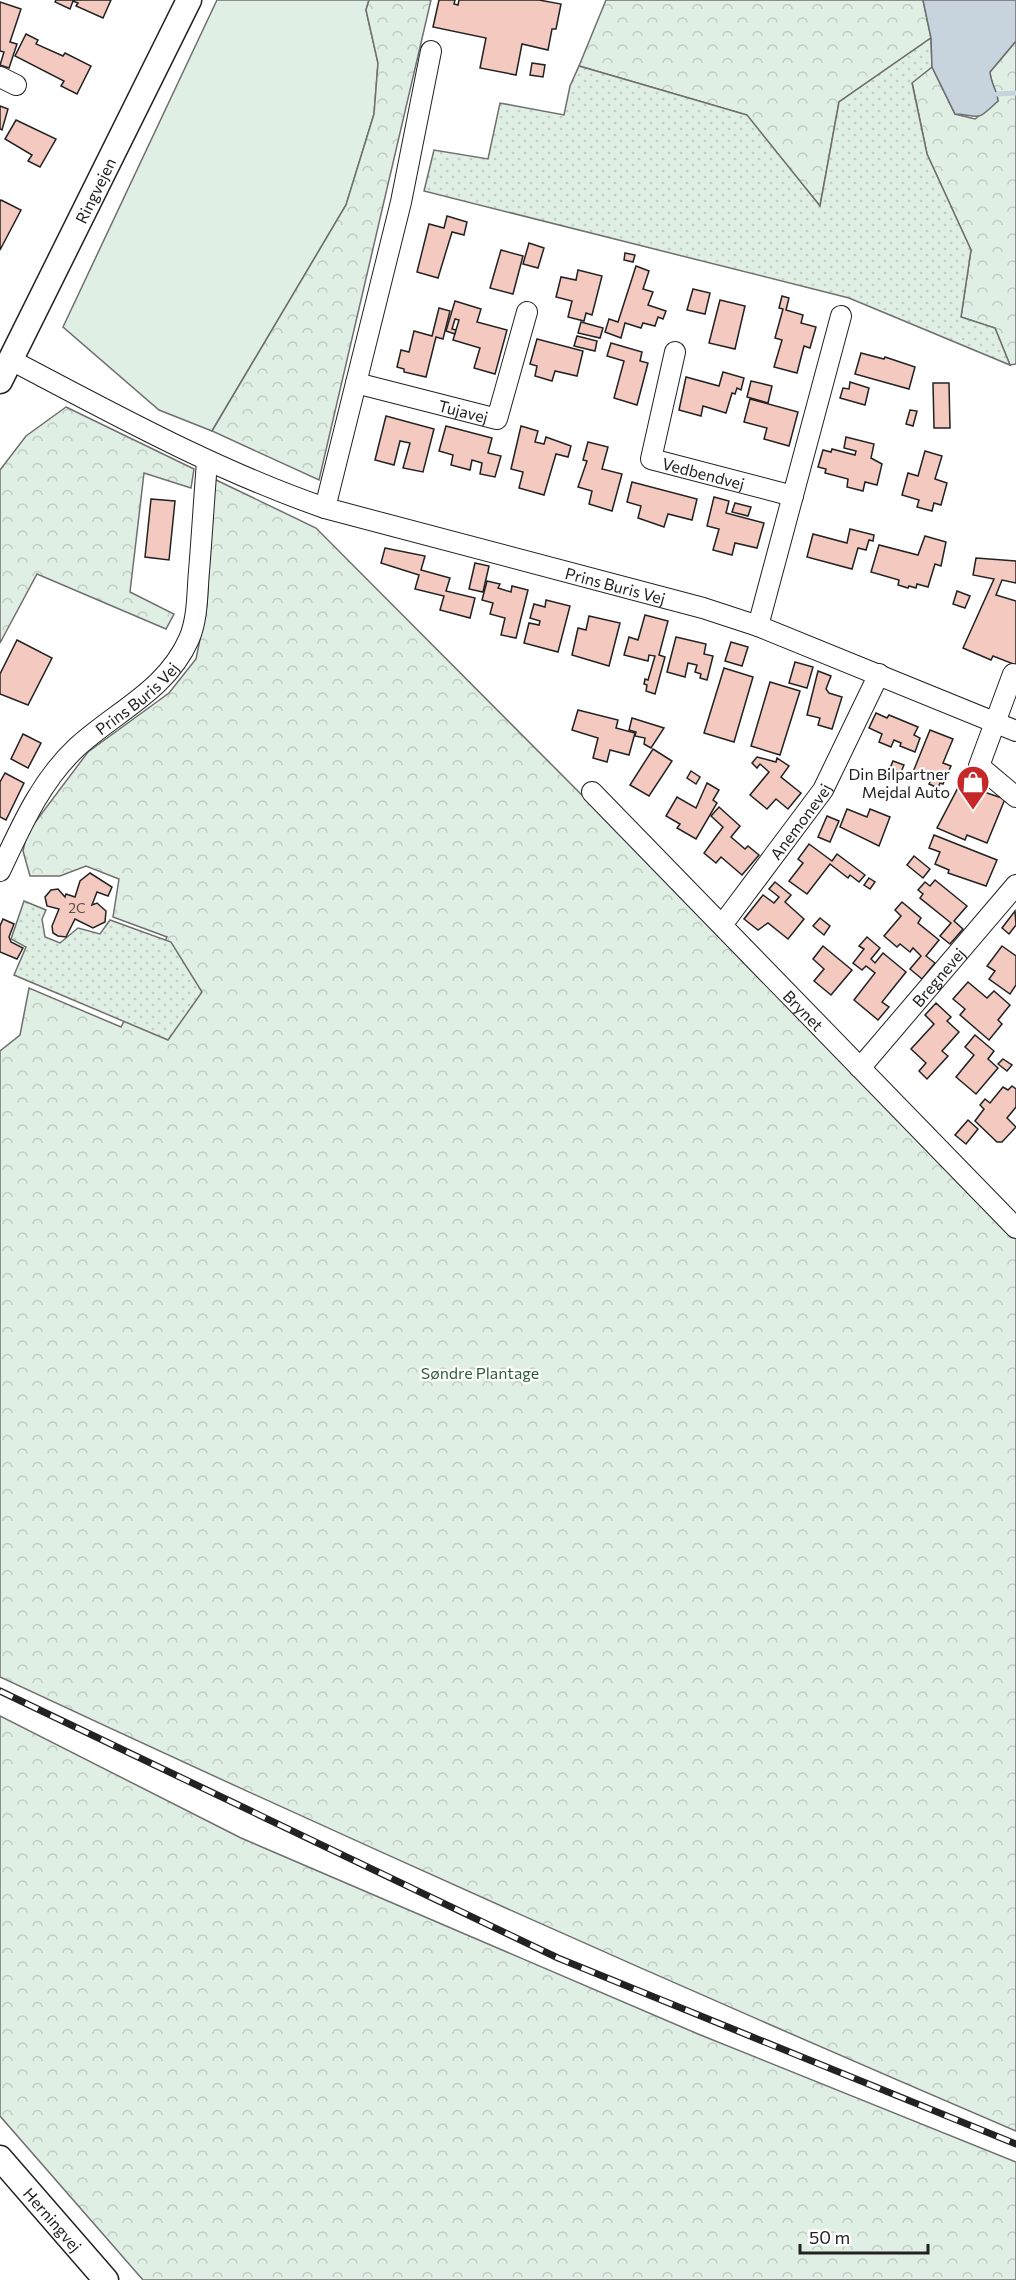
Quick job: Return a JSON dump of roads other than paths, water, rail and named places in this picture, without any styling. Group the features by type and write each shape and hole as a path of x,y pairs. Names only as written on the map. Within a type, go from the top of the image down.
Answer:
{"main road":[{"name":"Ringvejen","path":"6,370 189,0"},
{"name":"Herningvej","path":"0,2158 106,2280"}],"street":[{"path":"325,508 401,201 431,51"},
{"name":"Tujavej","path":"356,383 497,419 527,312"},
{"path":"758,626 842,316"},
{"name":"Vedbendvej","path":"675,352 651,459 793,496"},
{"name":"Prins Buris Vej","path":"6,370 271,489 325,508 703,608 758,626 1016,731"},
{"name":"Prins Buris Vej","path":"0,871 34,801 56,771 77,747 154,688 174,668 190,637 196,612 207,462"},
{"name":"Anemonevej","path":"722,925 824,790 879,674"},
{"path":"1016,675 1013,674 979,766 1016,797"},
{"name":"Brynet","path":"592,792 1016,1228"},
{"name":"Bregnevej","path":"860,1068 1016,885"}],"waterway":[{"path":"997,94 1016,93"}],"railway":[{"path":"0,1691 558,1958 1016,2144"}],"place":[{"name":"Din Bilpartner Mejdal Auto","path":"973,811"}],"park label":[{"name":"Søndre Plantage","path":"480,1372"}]}
